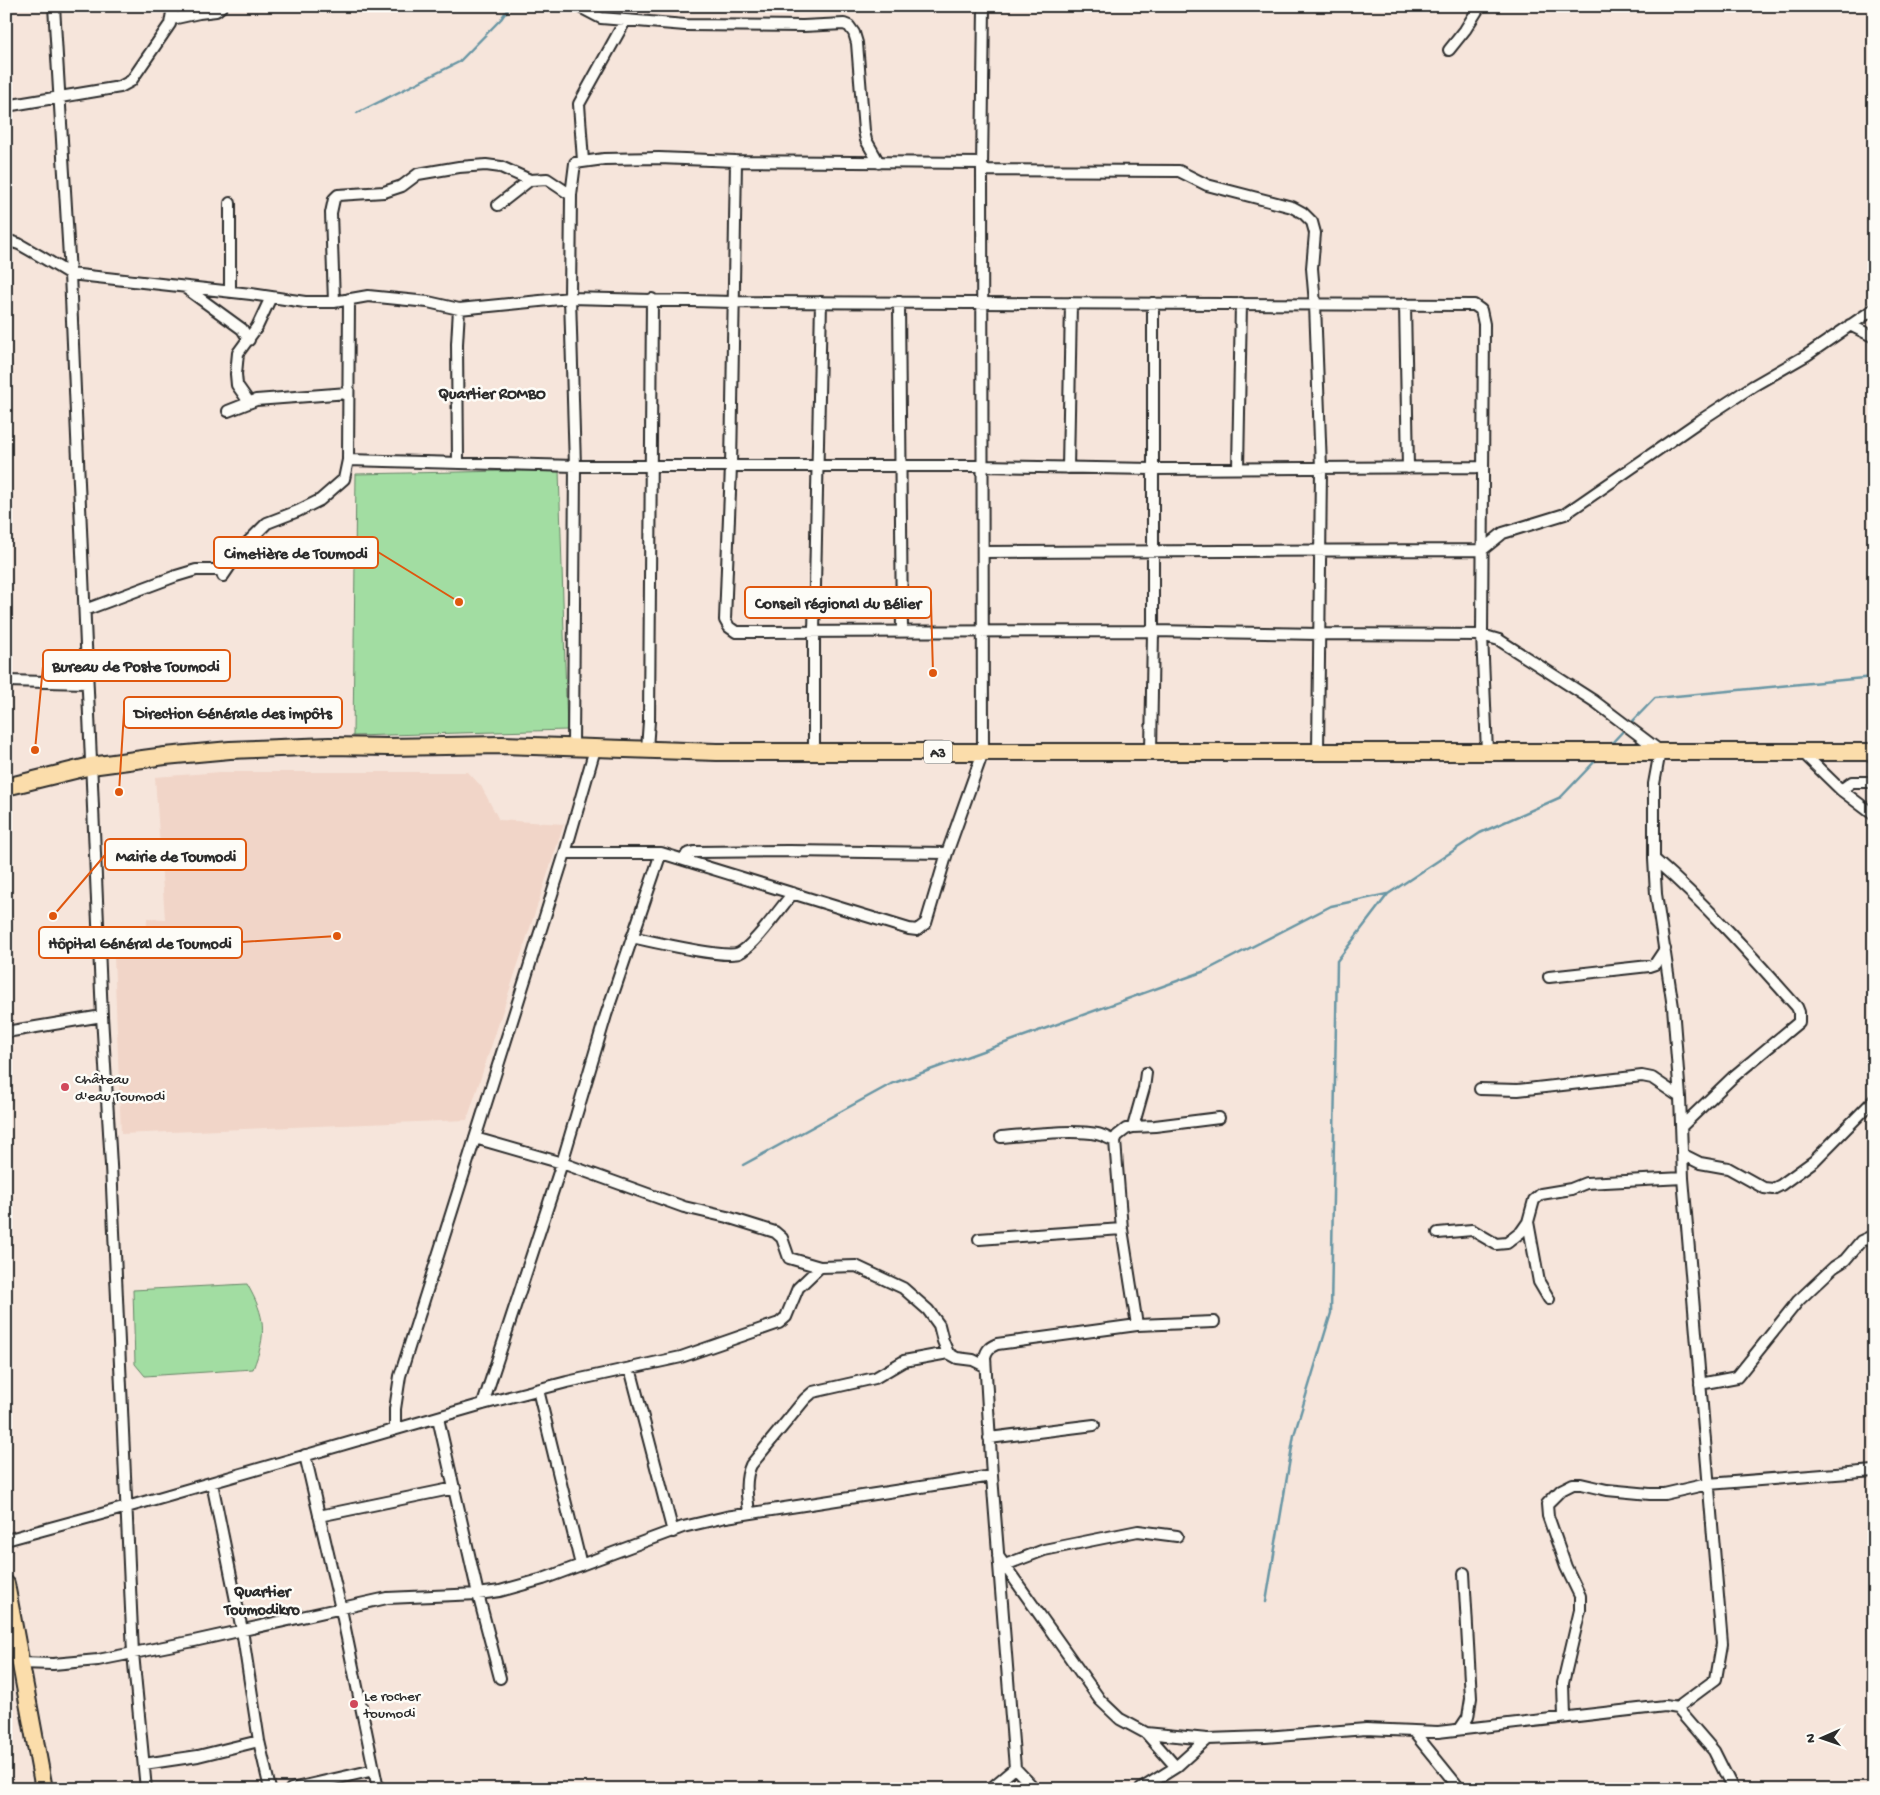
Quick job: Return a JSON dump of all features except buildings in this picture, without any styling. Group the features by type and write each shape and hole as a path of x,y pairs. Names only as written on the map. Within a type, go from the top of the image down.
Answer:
{"main road":[{"name":"A3","path":"6,787 91,766 165,756 329,746 502,745 573,746 595,749 814,752 1874,752"},
{"path":"6,1584 44,1789"}],"street":[{"path":"54,6 70,274 78,491 85,610 102,1016 128,1507 133,1653 146,1789"},
{"path":"6,106 120,87 128,84 172,19 173,6"},
{"path":"172,19 199,12 216,11 222,6"},
{"path":"578,6 601,18 625,21 694,25 803,26 844,24 849,26 854,33 857,43 864,131 866,140 879,162"},
{"path":"565,853 661,854 910,929 917,930 926,923 947,853 983,752 982,167 984,6"},
{"path":"1449,50 1465,30 1480,6"},
{"path":"583,161 579,104 625,21"},
{"path":"573,746 575,466 570,298 571,195 575,163 604,159 659,158 736,162 879,162 982,167 1179,171 1207,185 1292,207 1303,213 1312,222 1315,229 1312,268 1321,468 1318,753"},
{"path":"736,162 731,466 725,620 729,627 736,632 1153,631 1482,635 1499,640 1578,691 1660,751 1654,784 1656,894 1673,1007 1682,1154 1722,1644 1716,1678 1678,1708"},
{"path":"334,302 331,213 334,198 338,196 384,192 402,186 418,174 458,167 494,166 530,180 546,178 571,195"},
{"path":"498,205 530,180"},
{"path":"230,203 230,292"},
{"path":"6,240 19,244 70,274 305,302 334,302 368,296 428,302 459,310 570,298 733,302 1474,305 1481,310 1484,324 1482,635 1487,752"},
{"path":"186,288 244,331 249,340"},
{"path":"249,402 238,389 236,381 239,350 249,340 272,297"},
{"path":"85,610 196,570 221,570 223,576 242,548 266,523 320,500 344,479 348,460 349,299"},
{"path":"648,749 652,299"},
{"path":"814,752 816,466 821,302"},
{"path":"899,302 902,632"},
{"path":"1068,468 1071,303"},
{"path":"1151,751 1153,303"},
{"path":"1238,468 1241,304"},
{"path":"1405,304 1408,468"},
{"path":"983,552 1482,550 1503,533 1565,514 1701,420 1753,386 1807,355 1874,308"},
{"path":"458,461 456,344 459,310"},
{"path":"1850,325 1874,337"},
{"path":"228,411 249,402 348,393"},
{"path":"348,460 458,461 575,466 982,466 1153,469 1483,466"},
{"path":"6,682 88,683"},
{"path":"396,1428 395,1409 400,1376 565,853 595,749"},
{"path":"1802,752 1841,790 1874,816"},
{"path":"1841,790 1852,782 1874,782"},
{"path":"684,860 686,854 694,852 947,853"},
{"path":"483,1404 562,1163 606,1015 661,854"},
{"path":"1654,859 1690,890 1732,934 1800,1012 1799,1022 1733,1077 1681,1127"},
{"path":"632,937 688,949 728,954 738,953 759,934 793,893"},
{"path":"1549,977 1648,966 1655,964 1665,949"},
{"path":"6,1032 102,1016"},
{"path":"1133,1127 1144,1088 1146,1073"},
{"path":"1480,1089 1518,1090 1642,1076 1652,1078 1680,1097"},
{"path":"1682,1154 1700,1163 1728,1168 1764,1188 1773,1189 1814,1161 1874,1100"},
{"path":"1137,1325 1122,1229 1115,1141 1122,1132 1133,1127 1219,1118"},
{"path":"1001,1138 1049,1133 1084,1133 1098,1134 1115,1141"},
{"path":"475,1138 562,1163 684,1207 727,1217 775,1232 782,1238 789,1258 820,1268 856,1266 903,1288 928,1310 939,1325 948,1353 957,1358 973,1360 985,1366"},
{"path":"1438,1232 1472,1230 1496,1244 1506,1243 1521,1232 1528,1222 1534,1200 1541,1194 1571,1189 1586,1183 1684,1178"},
{"path":"1528,1222 1539,1282 1549,1299"},
{"path":"979,1239 1122,1229"},
{"path":"1700,1384 1737,1377 1798,1301 1834,1267 1845,1260 1861,1241 1874,1235"},
{"path":"6,1540 128,1507 483,1404 681,1357 779,1323 786,1317 798,1288 820,1268"},
{"path":"1035,1789 1015,1768 989,1438 985,1366 986,1351 997,1344 1137,1325 1214,1322"},
{"path":"749,1512 747,1474 751,1465 813,1392 875,1378 904,1361 948,1353"},
{"path":"630,1368 673,1532"},
{"path":"538,1390 581,1565"},
{"path":"438,1418 478,1594 500,1678"},
{"path":"989,1438 1094,1425"},
{"path":"305,1455 341,1609 378,1789"},
{"path":"1564,1717 1563,1683 1580,1610 1580,1596 1566,1567 1548,1516 1547,1504 1561,1490 1573,1484 1581,1484 1607,1490 1664,1494 1708,1484 1874,1471"},
{"path":"20,1663 74,1663 133,1653 387,1598 478,1594 519,1587 702,1522 749,1512 992,1476"},
{"path":"212,1482 242,1630 259,1741 270,1789"},
{"path":"319,1516 455,1488"},
{"path":"1005,1565 1044,1550 1138,1531 1177,1536"},
{"path":"998,1556 1100,1700 1120,1719 1146,1733 1176,1767"},
{"path":"1460,1729 1468,1717 1471,1698 1464,1573"},
{"path":"1146,1733 1208,1739 1265,1737 1366,1729 1438,1732 1665,1706 1678,1708 1718,1756 1733,1789"},
{"path":"1413,1731 1460,1789"},
{"path":"1141,1789 1176,1767 1208,1739"},
{"path":"144,1764 198,1756 259,1741"},
{"path":"990,1789 1015,1768"},
{"path":"291,1789 374,1770"}],"shaded area":[{"path":"221,772 468,772 481,786 499,820 564,824 467,1120 121,1134 114,955 146,954 147,918 165,919 155,777"}],"green space":[{"path":"559,470 567,730 353,736 356,474"},
{"path":"247,1284 258,1306 262,1326 261,1346 253,1369 145,1376 135,1364 133,1290"}],"waterway":[{"path":"357,113 459,62 501,19 510,6"},
{"path":"1629,725 1655,698 1874,677"},
{"path":"1610,745 1625,729"},
{"path":"1266,1602 1294,1435 1331,1313 1337,961 1388,894 1480,833 1561,797 1598,758"},
{"path":"743,1165 891,1084 1205,971 1331,906 1387,894"}],"place":[{"name":"Cimetière de Toumodi","path":"459,602"},
{"name":"Conseil régional du Bélier","path":"933,673"},
{"name":"Bureau de Poste Toumodi","path":"35,750"},
{"name":"Direction Générale des impôts","path":"119,792"},
{"name":"Mairie de Toumodi","path":"53,916"},
{"name":"Hôpital Général de Toumodi","path":"337,936"},
{"name":"Château d'eau Toumodi","path":"65,1087"},
{"name":"Le rocher toumodi","path":"354,1704"}],"district":[{"name":"Quartier ROMBO","path":"492,392"},
{"name":"Quartier Toumodikro","path":"262,1599"}]}
